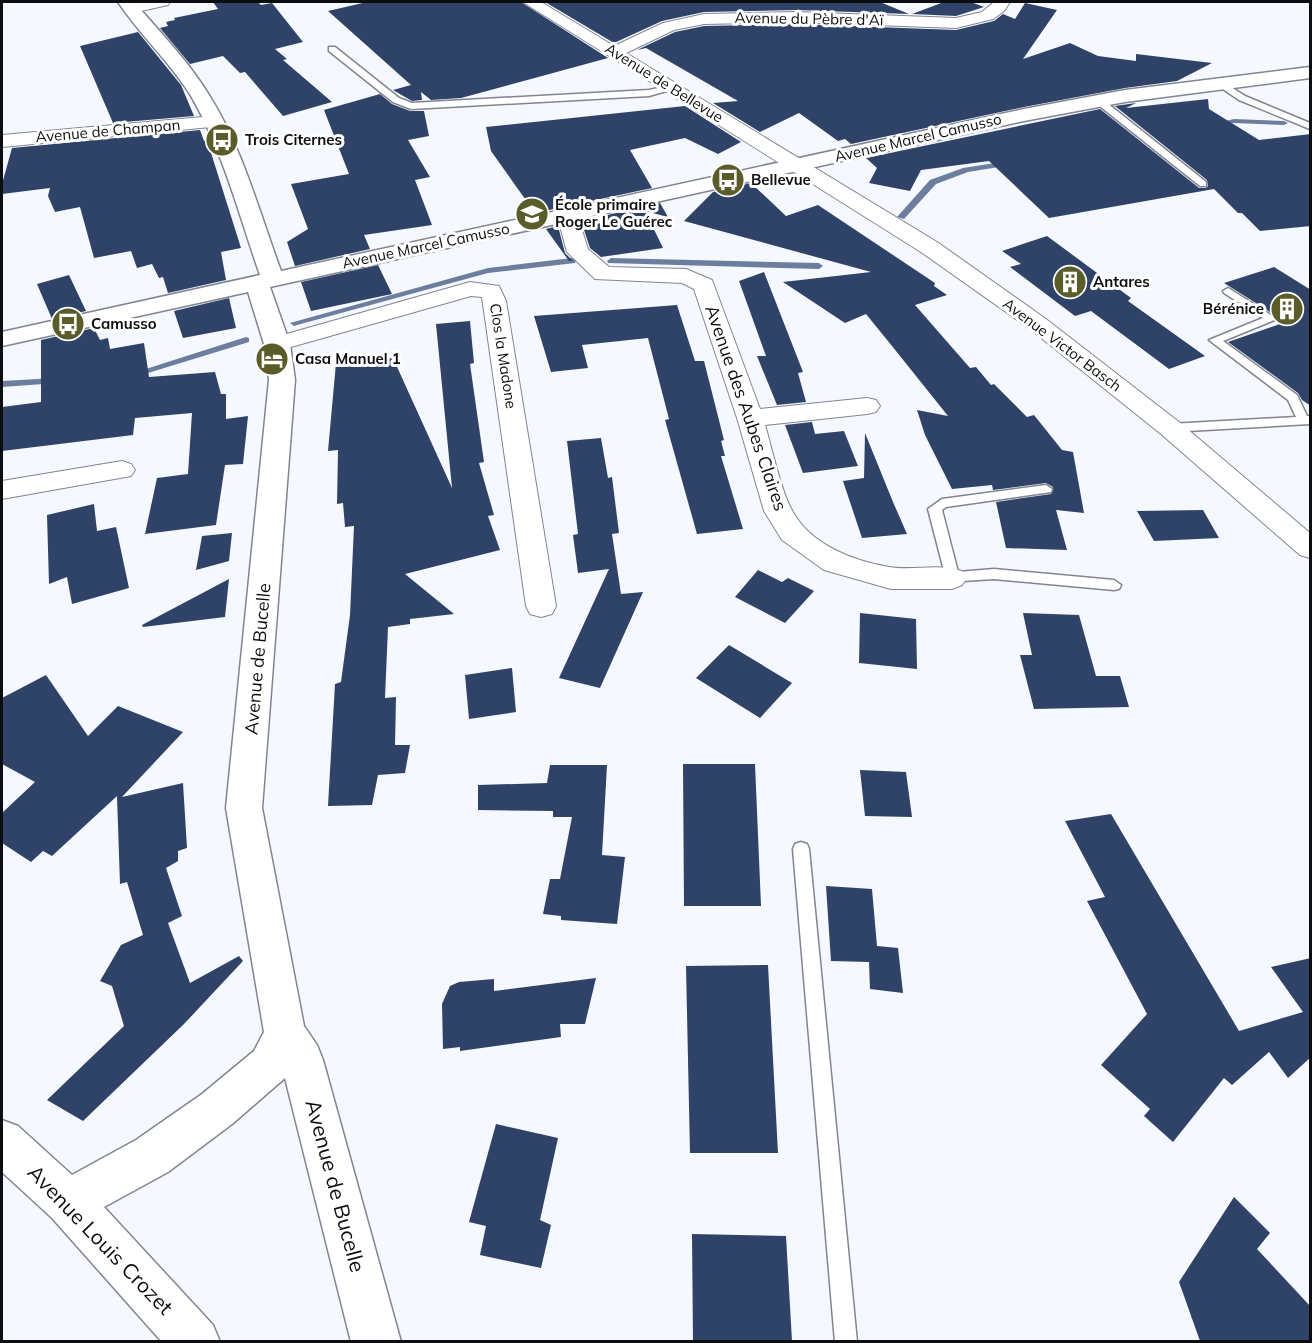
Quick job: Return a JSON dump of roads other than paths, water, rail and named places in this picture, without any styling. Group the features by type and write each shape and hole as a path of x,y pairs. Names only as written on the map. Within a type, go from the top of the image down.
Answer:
{"street":[{"path":"129,5 162,2"},
{"name":"Avenue de Bellevue","path":"531,2 797,165"},
{"path":"780,2 796,17"},
{"name":"Avenue du Pèbre d'Aï","path":"615,52 669,26 686,21 736,17 796,17 956,23 987,16 1002,2"},
{"name":"Avenue de Bucelle","path":"129,5 176,63 214,122 241,186 265,282 277,344 282,380 278,438 244,808 285,1034 302,1060 376,1341"},
{"name":"Avenue Marcel Camusso","path":"2,339 1024,115 1220,82 1311,72"},
{"name":"Avenue de Champan","path":"2,141 214,122"},
{"name":"Avenue Victor Basch","path":"797,165 929,248 1029,318 1170,428 1309,544"},
{"name":"Avenue des Aubes Claires","path":"567,215 578,252 603,274 686,276 704,285 750,418 778,511 792,533 834,563 891,578 952,578"},
{"name":"Clos la Madone","path":"277,344 470,289 491,291 495,301 541,606"},
{"path":"750,418 867,406"},
{"path":"2,490 122,470"},
{"path":"68,1202 152,1156 217,1109 269,1066 285,1034"},
{"name":"Avenue Louis Crozet","path":"2,1142 68,1202 196,1341"}],"lane":[{"path":"332,49 396,100 411,106 649,93 673,88"},
{"path":"1220,82 1242,98 1311,126"},
{"path":"1099,101 1203,184"},
{"path":"1170,428 1307,420 1293,398 1215,340 1271,319 1228,291"},
{"path":"1046,489 942,502 935,509 952,578 994,574 1114,585"},
{"path":"801,849 846,1341"}],"waterway":[{"path":"1213,125 1234,121 1284,123"},
{"path":"901,217 933,182 966,170 1008,163"},
{"path":"294,323 488,271 572,261"},
{"path":"611,261 819,266"},
{"path":"132,375 246,340"},
{"path":"2,384 55,381"}],"place":[{"name":"Trois Citernes","path":"222,140"},
{"name":"Bellevue","path":"728,180"},
{"name":"École primaire Roger Le Guérec","path":"532,214"},
{"name":"Antares","path":"1070,282"},
{"name":"Bérénice","path":"1287,309"},
{"name":"Camusso","path":"68,324"},
{"name":"Casa Manuel 1","path":"272,359"}]}
